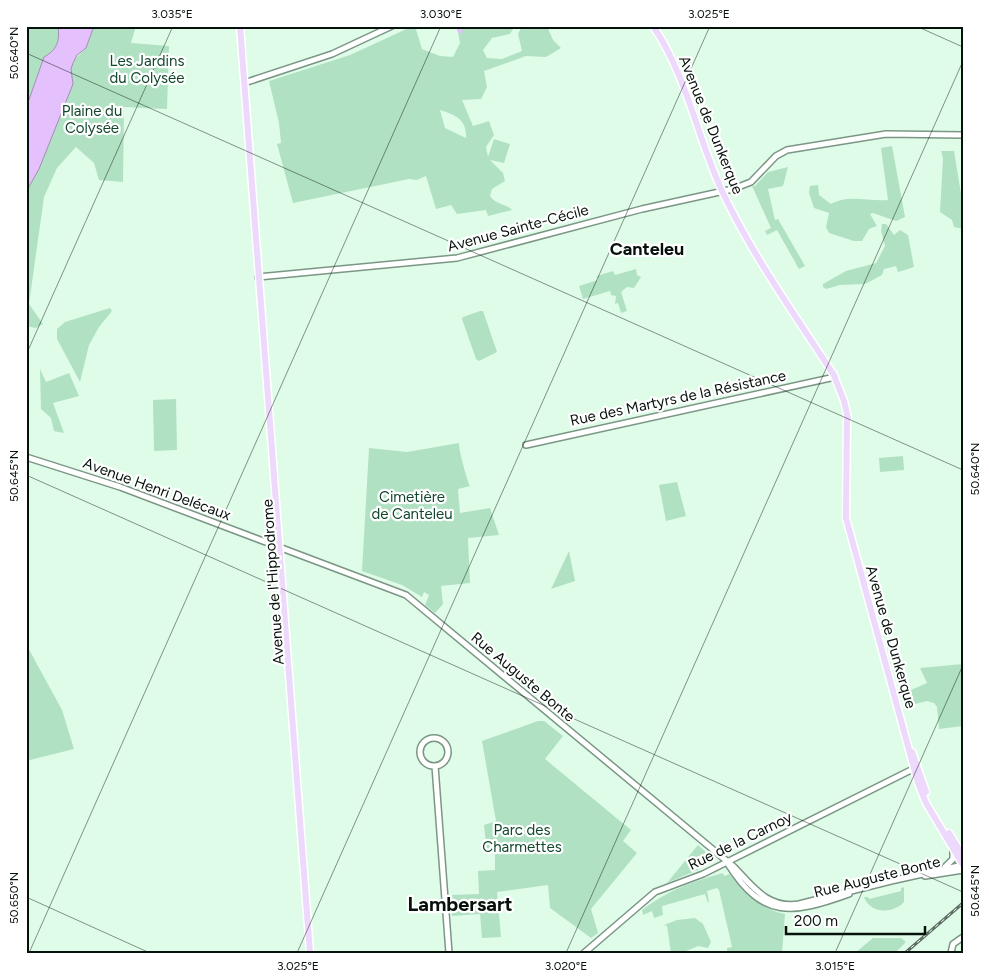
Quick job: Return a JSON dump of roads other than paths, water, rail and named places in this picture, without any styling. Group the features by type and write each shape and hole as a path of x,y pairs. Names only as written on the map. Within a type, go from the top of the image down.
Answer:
{"main road":[{"name":"Avenue de l'Hippodrome","path":"240,26 254,209 258,222 260,277 280,548 312,953"},
{"name":"Avenue de Dunkerque","path":"653,26 675,66 722,192 770,279 835,377 847,415 846,510 850,534 924,797 963,865"},
{"name":"Avenue de Dunkerque","path":"916,768 927,795 963,856"}],"street":[{"path":"244,82 332,54 392,26"},
{"name":"Avenue Sainte-Cécile","path":"260,277 445,260 642,209 722,192 751,182 771,162 787,150 868,136 963,135"},
{"name":"Rue des Martyrs de la Résistance","path":"526,445 835,377"},
{"name":"Avenue Henri Delécaux","path":"26,457 120,487 280,548"},
{"name":"Rue Auguste Bonte","path":"280,548 408,596 726,861 762,896 771,901 786,905 804,903 942,868 963,865"},
{"path":"434,737 444,742 448,751 444,761 435,766 424,762 419,752 424,741 434,737"},
{"path":"435,766 449,953"},
{"name":"Rue de la Carnoy","path":"584,953 650,896 697,877 916,768"},
{"path":"942,868 953,859 953,848"},
{"name":"Rue Auguste Bonte","path":"726,861 759,900 771,906 788,910 806,907 921,876 963,870"},
{"path":"951,953 953,944 963,937"}],"waterway":[{"path":"459,26 460,31"}],"railway":[{"path":"905,953 963,903"}],"district":[{"name":"Canteleu","path":"647,249"},
{"name":"Lambersart","path":"460,904"}],"park label":[{"name":"Les Jardins du Colysée","path":"147,70"},
{"name":"Plaine du Colysée","path":"92,120"},
{"name":"Cimetière de Canteleu","path":"412,506"},
{"name":"Parc des Charmettes","path":"522,838"}]}
